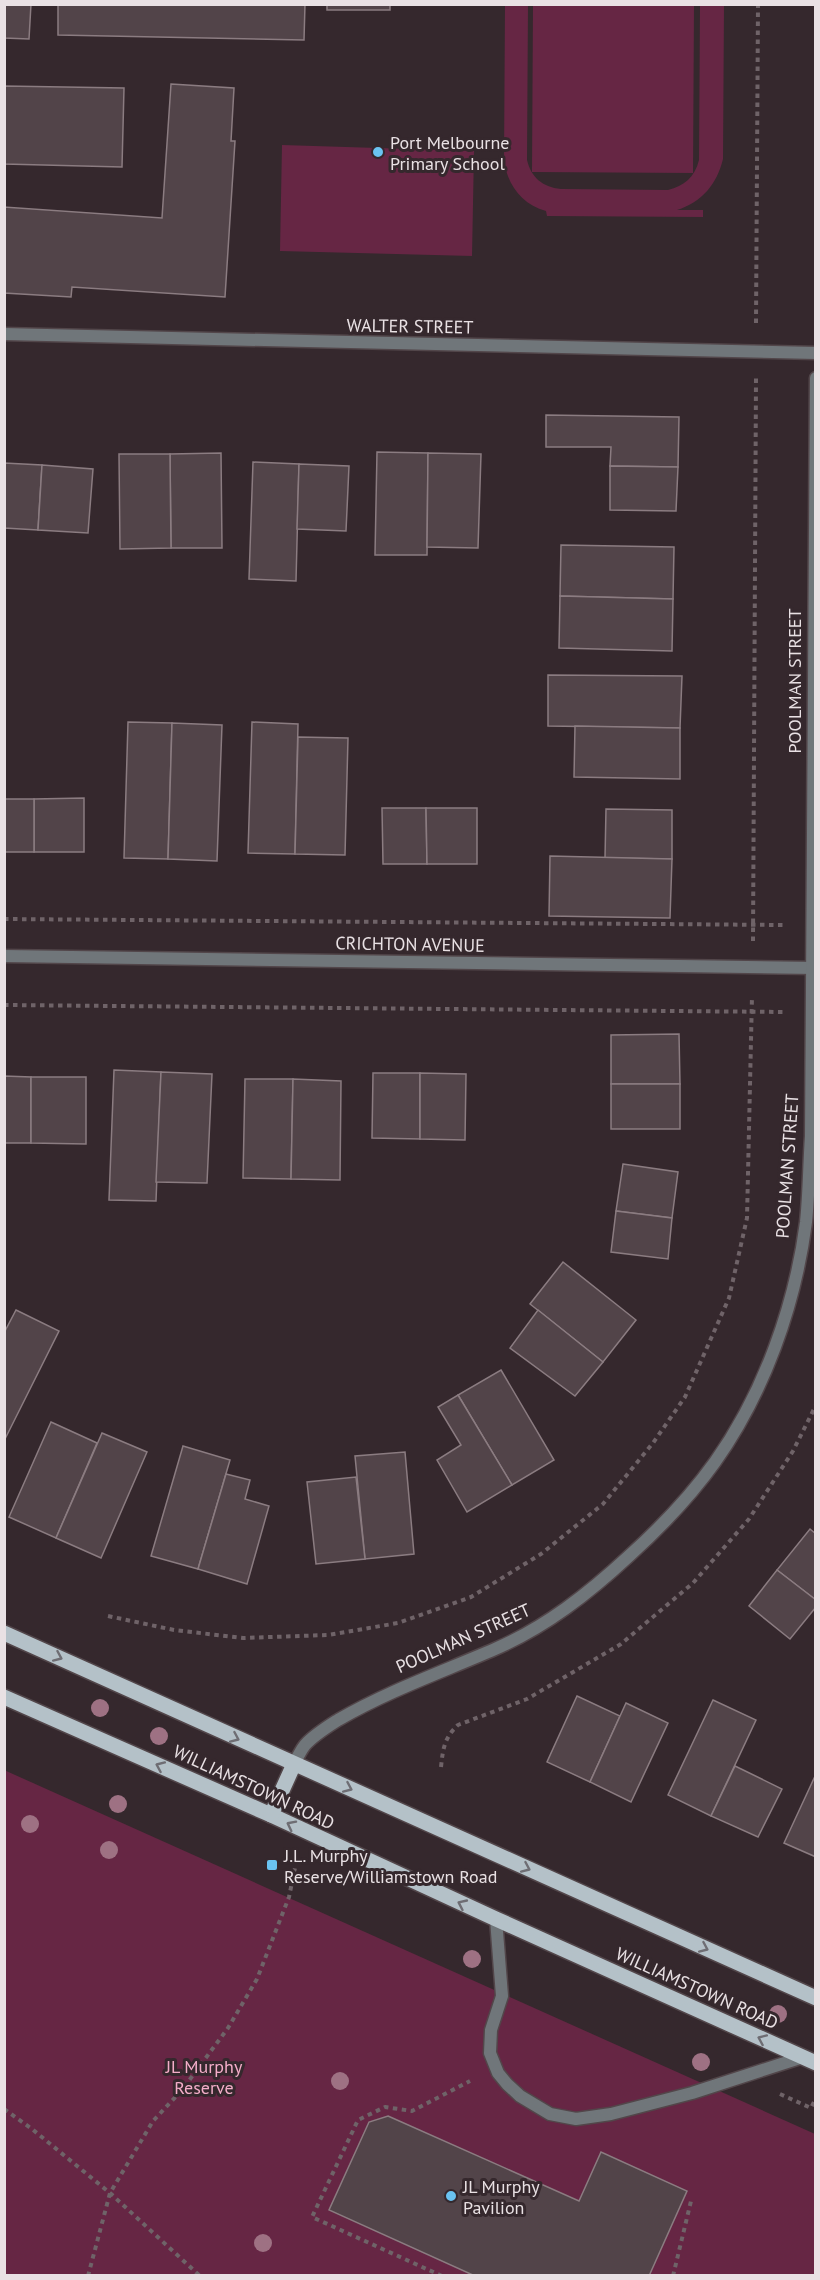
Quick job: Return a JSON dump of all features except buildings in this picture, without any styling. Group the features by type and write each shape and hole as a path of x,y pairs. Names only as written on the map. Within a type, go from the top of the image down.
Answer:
{"main road":[{"name":"WILLIAMSTOWN ROAD","path":"4,1633 816,1998"},
{"name":"WILLIAMSTOWN ROAD","path":"4,1697 271,1815 809,2060"},
{"name":"POOLMAN STREET","path":"271,1815 294,1764"}],"street":[{"name":"WALTER STREET","path":"4,334 816,353"},
{"name":"POOLMAN STREET","path":"294,1764 306,1744 347,1714 400,1687 498,1648 542,1625 592,1590 684,1501 715,1462 749,1407 774,1347 793,1288 806,1222 811,1136 814,968 816,378"},
{"name":"CRICHTON AVENUE","path":"4,956 814,968"},
{"path":"496,1919 502,1996 489,2042 490,2053 495,2068 507,2084 535,2105 561,2117 576,2119 611,2114 809,2060"}],"path":[{"path":"4,919 813,925"},
{"path":"4,1005 812,1012"},
{"path":"441,1767 443,1745 458,1725 527,1699 621,1644 693,1583 749,1519 793,1451 816,1405"},
{"path":"88,2276 111,2193 153,2121 182,2090 228,2028 257,1979 289,1897 304,1832"},
{"path":"442,2276 312,2217 358,2120 385,2107 412,2111 495,2068"},
{"path":"4,2109 33,2129 111,2193 200,2276"},
{"path":"674,2276 691,2201"}],"green space":[{"path":"505,5 528,5 527,160 538,180 548,186 561,189 668,190 688,180 699,160 700,5 724,5 723,159 717,176 707,191 694,202 677,210 703,210 703,217 547,216 546,211 523,199 509,178 504,161"},
{"path":"533,5 694,5 693,173 532,172"},
{"path":"282,145 474,151 472,256 280,251"},
{"name":"JL Murphy Reserve","path":"4,1770 815,2134 815,2275 5,2275"}],"place":[{"name":"Port Melbourne Primary School","path":"378,152"},
{"name":"J.L. Murphy Reserve/Williamstown Road","path":"272,1865"},
{"name":"JL Murphy Pavilion","path":"451,2196"}]}
